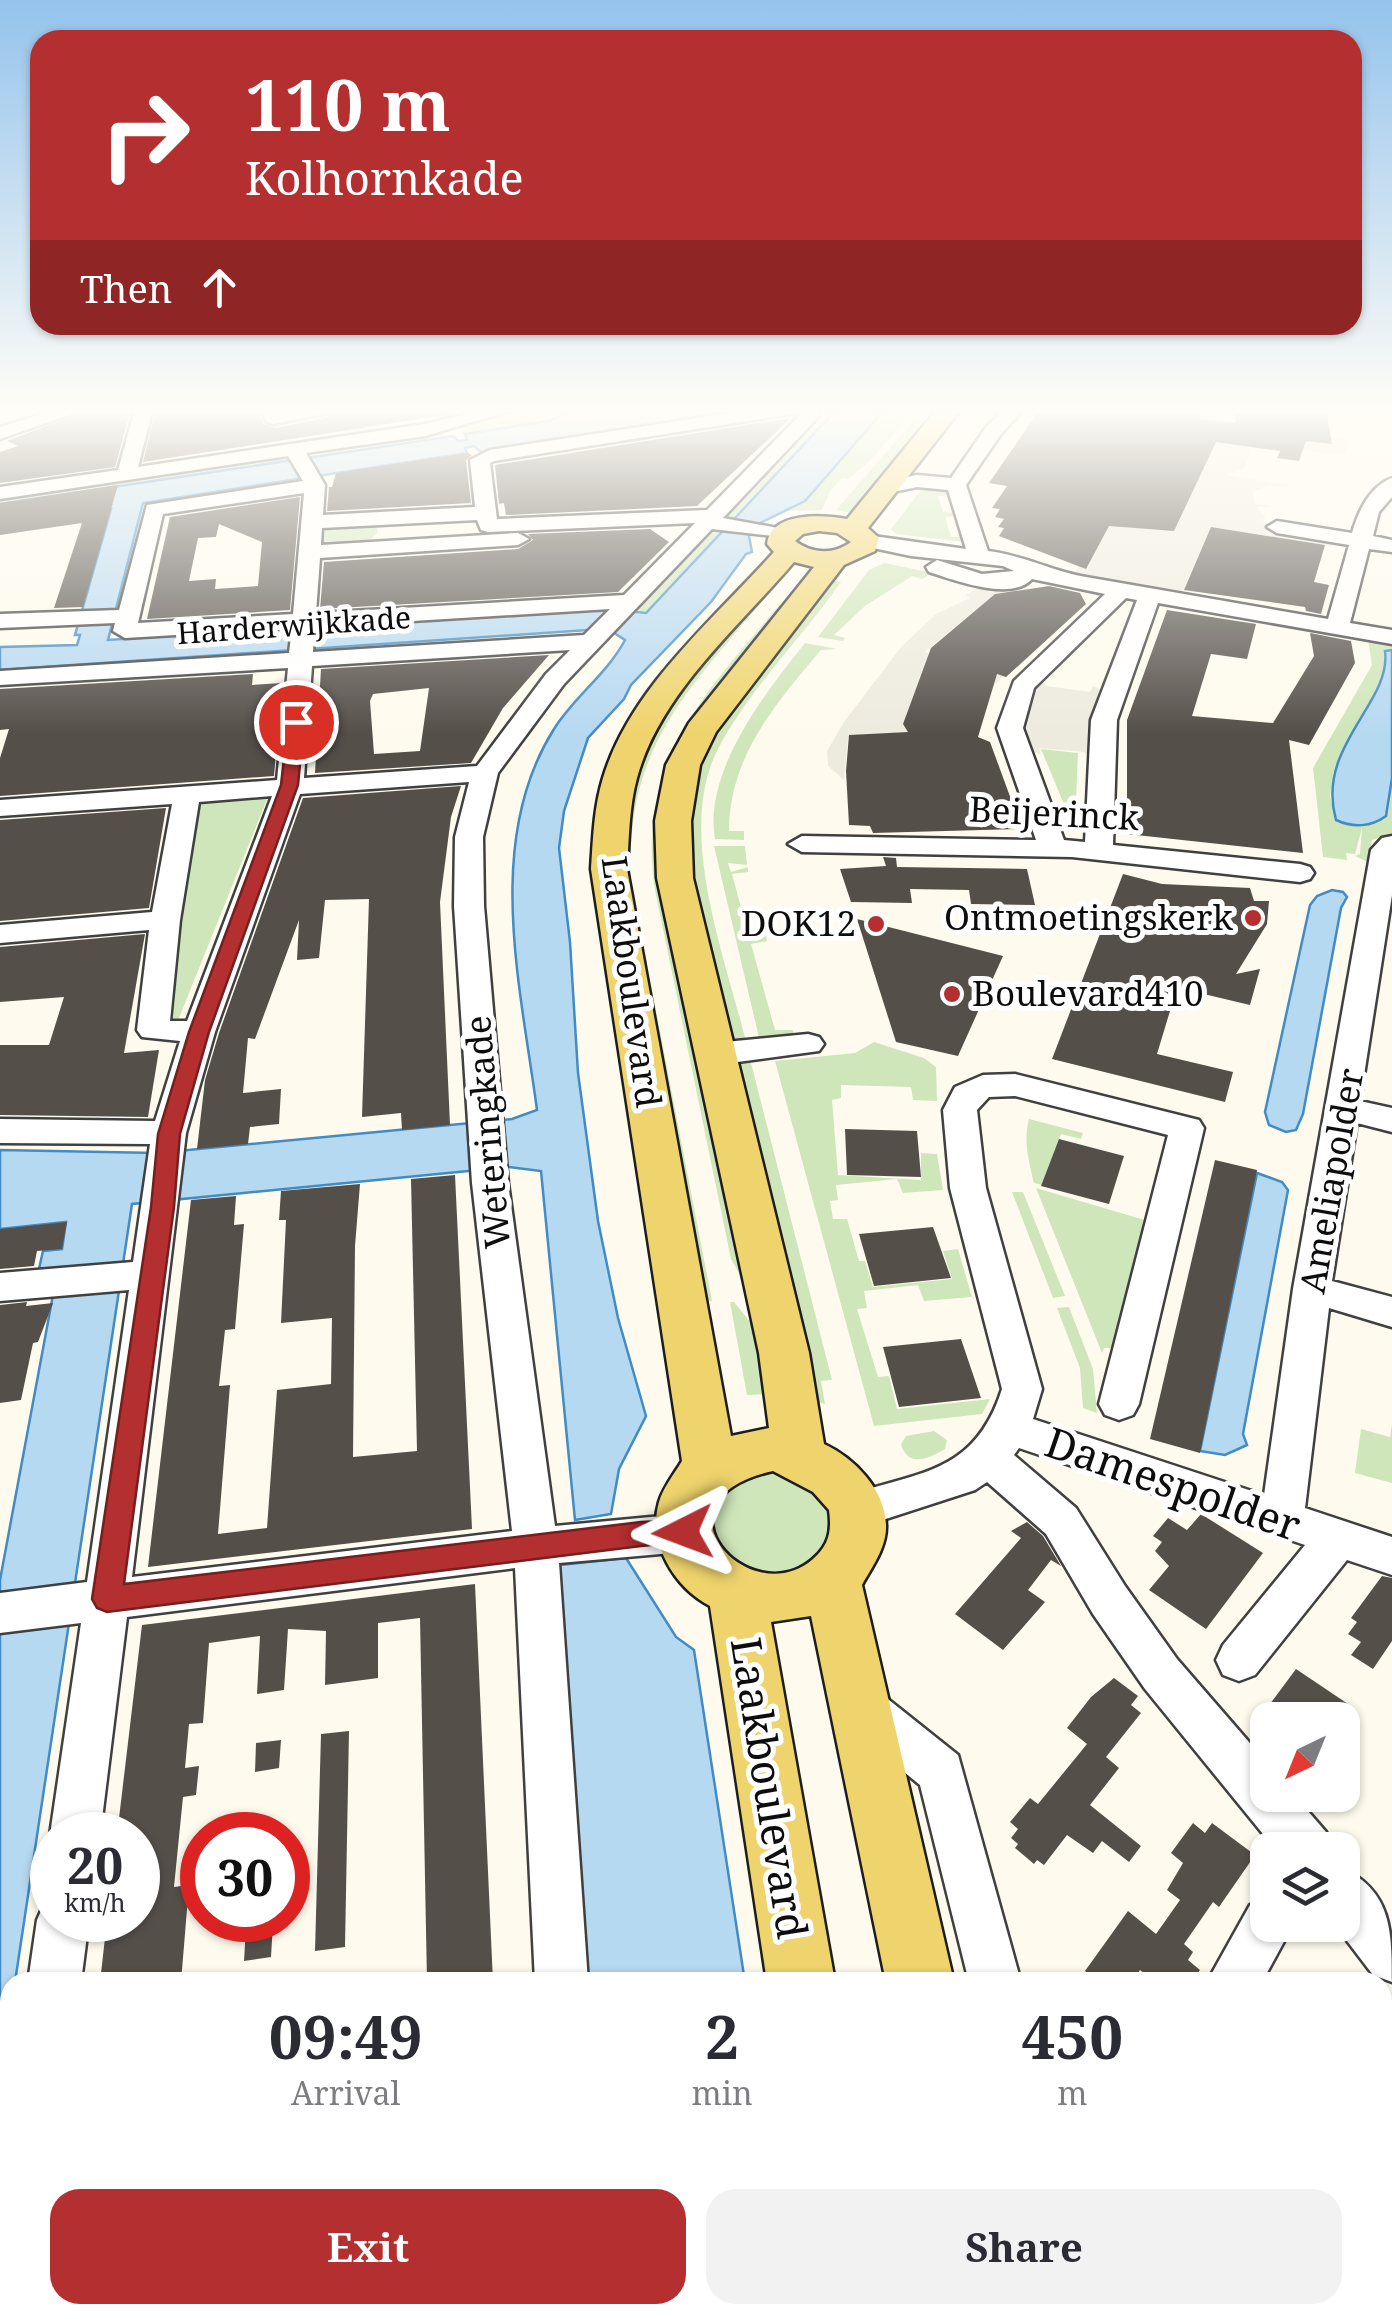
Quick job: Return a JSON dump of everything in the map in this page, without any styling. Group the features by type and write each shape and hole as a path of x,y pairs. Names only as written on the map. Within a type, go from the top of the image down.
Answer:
{"main road":[{"path":"776,538 818,517"},
{"path":"776,538 813,558 853,546 832,517"},
{"name":"Laakboulevard","path":"799,1454 784,1353 671,846 683,766 701,730 853,546 866,517"},
{"name":"Laakboulevard","path":"710,1467 609,869 612,815 624,764 646,722 776,538"},
{"path":"773,1449 799,1454 844,1486 856,1510 857,1535 849,1559 832,1579 797,1596 767,1599 737,1592 711,1578 693,1557 683,1532 683,1508 693,1486 710,1467 747,1451 773,1449"},
{"path":"832,1579 918,1972"},
{"name":"Laakboulevard","path":"737,1592 799,1972"}],"street":[{"path":"123,621 152,517"},
{"path":"77,1812 92,1602 142,1275 162,1207 169,1141 199,1032 290,785 311,517"},
{"path":"312,522 391,517"},
{"path":"487,517 488,526 712,524 776,538"},
{"name":"Weteringkade","path":"562,1972 550,1545 490,1183 469,906 469,837 485,773 555,680 718,517"},
{"path":"966,517 979,557"},
{"path":"1337,628 1368,517"},
{"path":"310,552 712,524"},
{"path":"1277,527 1392,546"},
{"path":"853,546 937,560 1008,560 1023,575"},
{"path":"937,560 980,581 1023,575 1116,594 1392,636"},
{"path":"1053,848 1010,728 1023,686 1116,594"},
{"path":"1099,852 1104,720 1148,599"},
{"path":"0,621 123,621 303,639 611,621"},
{"name":"Harderwijkkade","path":"0,678 303,639 611,621"},
{"path":"0,808 485,773"},
{"path":"187,794 153,1030 199,1032"},
{"name":"Beijerinck","path":"802,844 1053,848 1300,873"},
{"name":"Ameliapolder","path":"1282,1521 1312,1289 1345,1109 1379,972 1385,850 1392,844"},
{"path":"0,934 166,920"},
{"name":"Laakboulevard","path":"715,1054 808,1044"},
{"path":"856,1510 960,1478 999,1443 1022,1389 968,1188 962,1142 963,1101 984,1086 1015,1085 1187,1128 1118,1404"},
{"path":"1345,1109 1392,1120"},
{"path":"0,1131 169,1141"},
{"path":"0,1287 142,1275"},
{"path":"1312,1289 1392,1312"},
{"path":"999,1443 1061,1521 1152,1663 1293,1832"},
{"name":"Damespolder","path":"999,1443 1282,1521 1392,1556"},
{"path":"0,1614 683,1532"},
{"name":"Damespolder","path":"1239,1660 1337,1539"},
{"path":"859,1706 941,1772 992,1972"},
{"path":"1360,1915 1392,1956"},
{"path":"56,1972 60,1942"},
{"path":"1239,1972 1257,1942"}],"green space":[{"path":"900,517 945,517 951,537 962,537 964,542 896,534 891,529"},
{"path":"374,522 378,532 367,543 321,547 320,528"},
{"path":"705,529 725,529 646,613 631,613"},
{"path":"885,563 932,573 922,579 912,576 865,606 834,635 845,638 843,641 818,637 869,570"},
{"path":"826,575 841,575 836,581 841,582 745,705 718,749 706,782 701,818 708,895 746,1042 723,1035 677,846 697,748"},
{"path":"759,596 760,604 706,668 664,729 638,796 632,836 631,881 712,1301 705,1300 617,818 658,714"},
{"path":"792,599 671,793 757,1305 731,1259 655,890 652,844 656,804 666,767 682,733 725,669 780,604"},
{"path":"1368,640 1392,644 1392,650 1385,652 1383,675 1334,770 1330,796 1336,820 1366,825 1386,816 1392,778 1392,833 1372,840 1368,862 1355,856 1360,854 1362,828 1355,854 1346,853 1347,860 1323,857 1313,768 1372,665"},
{"path":"805,643 837,649 821,650 772,711 746,755 731,804 729,831 744,831 744,840 715,839 718,787 728,761 756,709"},
{"path":"1041,749 1078,753 1075,822 1071,821"},
{"path":"268,797 179,1018 177,1022 165,1023 197,801"},
{"path":"714,846 745,846 747,865 728,863 731,872 748,867 748,872 732,874 749,937 766,936 767,941 751,944 775,1030 793,1030 793,1035 760,1042"},
{"path":"874,1042 924,1058 936,1067 937,1101 913,1100 911,1087 841,1085 841,1098 832,1100 838,1175 921,1180 921,1153 937,1154 943,1190 903,1193 897,1179 836,1185 838,1200 830,1201 833,1219 847,1219 859,1261 865,1261 873,1287 952,1279 943,1251 958,1249 972,1297 924,1301 918,1285 864,1291 867,1308 857,1309 878,1377 889,1376 897,1409 990,1399 982,1414 874,1426 775,1061 855,1053"},
{"path":"750,1059 832,1380 821,1381 825,1404 801,1397 736,1066"},
{"path":"1029,1119 1083,1133 1081,1139 1061,1134 1042,1185 1034,1183 1029,1159"},
{"path":"1036,1188 1148,1221 1114,1348 1104,1348 1102,1353"},
{"path":"1012,1192 1023,1192 1065,1296 1053,1298"},
{"path":"730,1302 764,1339 768,1394 747,1395"},
{"path":"1069,1307 1093,1369 1097,1413 1083,1408 1080,1368 1057,1308"},
{"path":"1392,1424 1392,1483 1355,1473 1361,1429 1390,1437"},
{"path":"934,1431 947,1440 945,1449 920,1459 904,1452 901,1444 906,1436"},
{"path":"770,1464 831,1497 838,1538 809,1573 759,1581 704,1537 709,1495"}],"shaded area":[{"path":"1179,517 1265,517 1263,522 1334,539 1332,546 1211,527 1183,591 1075,573 1102,525 1172,531"},
{"path":"1039,585 995,594 925,652 1004,676 993,686 920,677 906,716 981,726 977,740 926,731 853,735 848,738 844,780 828,766 827,751 844,722 901,647 936,614 970,598 965,595 977,589"},
{"path":"1037,678 1047,686 1090,692 1093,686 1108,693 1098,761 1084,752 1039,748 1041,755 1020,746 1015,728"}],"water":[{"path":"109,517 139,517 108,640 608,609 646,613 735,517 771,517 749,536 752,552 746,554 711,602 631,685 624,699 588,738 564,811 559,848 570,942 578,1073 598,1221 618,1318 646,1416 619,1469 611,1514 575,1520 541,1171 509,1167 132,1204 41,1812 30,1812 30,1882 17,1972 0,1972 0,1580 58,1268 39,1269 43,1251 62,1249 66,1222 0,1229 0,1150 157,1153 512,1119 537,1110 513,916 513,867 519,819 532,773 554,729 625,640 611,631 588,630 0,670 0,647 77,645 80,635 75,635"},
{"path":"1392,650 1392,778 1386,816 1368,824 1342,823 1336,820 1332,794 1336,770 1377,689 1385,651"},
{"path":"1332,890 1347,897 1341,908 1303,1114 1296,1130 1286,1132 1269,1125 1265,1112 1310,905 1317,896"},
{"path":"1257,1173 1282,1182 1288,1190 1243,1434 1247,1445 1225,1455 1200,1451"},
{"path":"626,1558 676,1637 694,1650 743,1972 583,1972 550,1566"}],"building":[{"path":"0,517 109,517 83,607 54,608 82,523 0,535"},
{"path":"170,517 298,517 290,610 147,619","holes":["219,524 262,542 258,586 215,589 216,579 189,581 198,538 216,537"]},
{"path":"997,517 1180,517 1174,531 1109,526 1086,569 999,536 1004,528 998,527 1004,519"},
{"path":"1211,527 1325,545 1314,582 1329,585 1321,614 1306,611 1305,607 1184,590"},
{"path":"650,529 669,542 618,592 320,609 324,562 518,549 533,540 528,534"},
{"path":"1049,586 1080,593 1086,604 1006,677 997,674 978,737 990,742 1022,829 873,833 870,826 849,825 849,735 908,732 903,724 931,648 995,594"},
{"path":"1167,610 1256,624 1247,659 1211,654 1192,716 1273,723 1314,656 1310,633 1351,641 1355,663 1309,745 1289,740 1303,853 1127,834 1127,720"},
{"path":"549,655 503,708 471,763 315,773 321,669","holes":["429,688 420,751 374,754 370,701 373,694"]},
{"path":"253,674 252,685 282,683 274,776 0,796 0,758 9,729 0,730 0,689"},
{"path":"461,786 451,817 440,902 450,1125 402,1130 401,1113 362,1117 369,899 325,900 319,958 297,960 299,920 255,1039 248,1038 243,1093 281,1089 279,1124 250,1127 248,1144 197,1149 205,1080 219,1033 303,798"},
{"path":"166,808 149,908 0,921 0,820"},
{"path":"883,857 896,858 897,867 1027,869 1035,905 971,904 969,890 910,889 912,903 851,902 840,869 886,866"},
{"path":"1123,874 1162,884 1250,888 1254,901 1269,901 1267,924 1236,974 1260,969 1250,1005 1170,986 1170,1011 1157,1054 1233,1072 1225,1102 1052,1059"},
{"path":"857,919 1003,956 958,1056 896,1042"},
{"path":"145,934 124,1053 159,1050 148,1117 0,1115 0,1045 49,1045 64,997 0,1002 0,947"},
{"path":"845,1129 917,1131 921,1177 847,1175"},
{"path":"1059,1139 1124,1156 1109,1204 1041,1186"},
{"path":"1215,1160 1257,1170 1200,1453 1150,1439"},
{"path":"455,1175 472,1529 148,1567 191,1200 236,1196 234,1225 244,1224 235,1329 225,1330 219,1386 230,1385 218,1534 267,1528 277,1390 331,1384 332,1318 281,1323 286,1220 279,1220 281,1191 360,1184 355,1246 353,1457 417,1451 411,1179"},
{"path":"67,1222 62,1249 37,1251 34,1266 0,1269 0,1229"},
{"path":"933,1227 951,1278 874,1286 859,1234"},
{"path":"27,1302 26,1306 53,1303 38,1342 33,1343 21,1400 0,1403 0,1305"},
{"path":"961,1339 981,1398 899,1407 883,1347"},
{"path":"1201,1514 1263,1553 1206,1629 1149,1590 1169,1566 1155,1551 1162,1542 1153,1536 1168,1518 1187,1530"},
{"path":"1027,1522 1043,1536 1061,1566 1051,1560 1028,1590 1045,1602 1003,1650 955,1614 1021,1538 1011,1531"},
{"path":"1382,1576 1392,1578 1392,1641 1373,1669 1351,1655 1361,1642 1348,1634 1357,1622 1351,1618"},
{"path":"475,1584 493,1972 427,1972 420,1618 378,1623 378,1678 325,1685 326,1631 288,1629 284,1690 257,1694 260,1636 209,1643 203,1723 189,1724 185,1768 199,1766 196,1795 183,1797 180,1812 174,1887 180,1886 180,1942 184,1942 182,1972 101,1972 105,1942 160,1942 160,1812 120,1812 142,1625"},
{"path":"1296,1669 1345,1702 1271,1702"},
{"path":"1114,1678 1138,1696 1131,1705 1141,1713 1106,1757 1119,1768 1090,1805 1141,1846 1129,1862 1102,1841 1093,1853 1067,1835 1044,1865 1037,1860 1034,1864 1015,1848 1018,1844 1011,1838 1018,1829 1010,1822 1030,1798 1038,1804 1087,1744 1067,1728 1091,1697"},
{"path":"349,1731 345,1947 315,1951 321,1734"},
{"path":"281,1740 279,1768 255,1772 256,1743"},
{"path":"1193,1823 1205,1833 1212,1823 1250,1851 1250,1862 1219,1907 1213,1902 1184,1944 1193,1952 1188,1960 1198,1972 1085,1971 1128,1911 1156,1934 1180,1900 1167,1890 1183,1863 1171,1853"},
{"path":"245,1942 272,1942 271,1957 244,1961"}],"place":[{"name":"Ontmoetingskerk","path":"1253,918"},
{"name":"DOK12","path":"876,924"},
{"name":"Boulevard410","path":"952,994"}],"route":[{"path":"296,722 290,785 199,1032 169,1134 107,1599 683,1532"}]}
